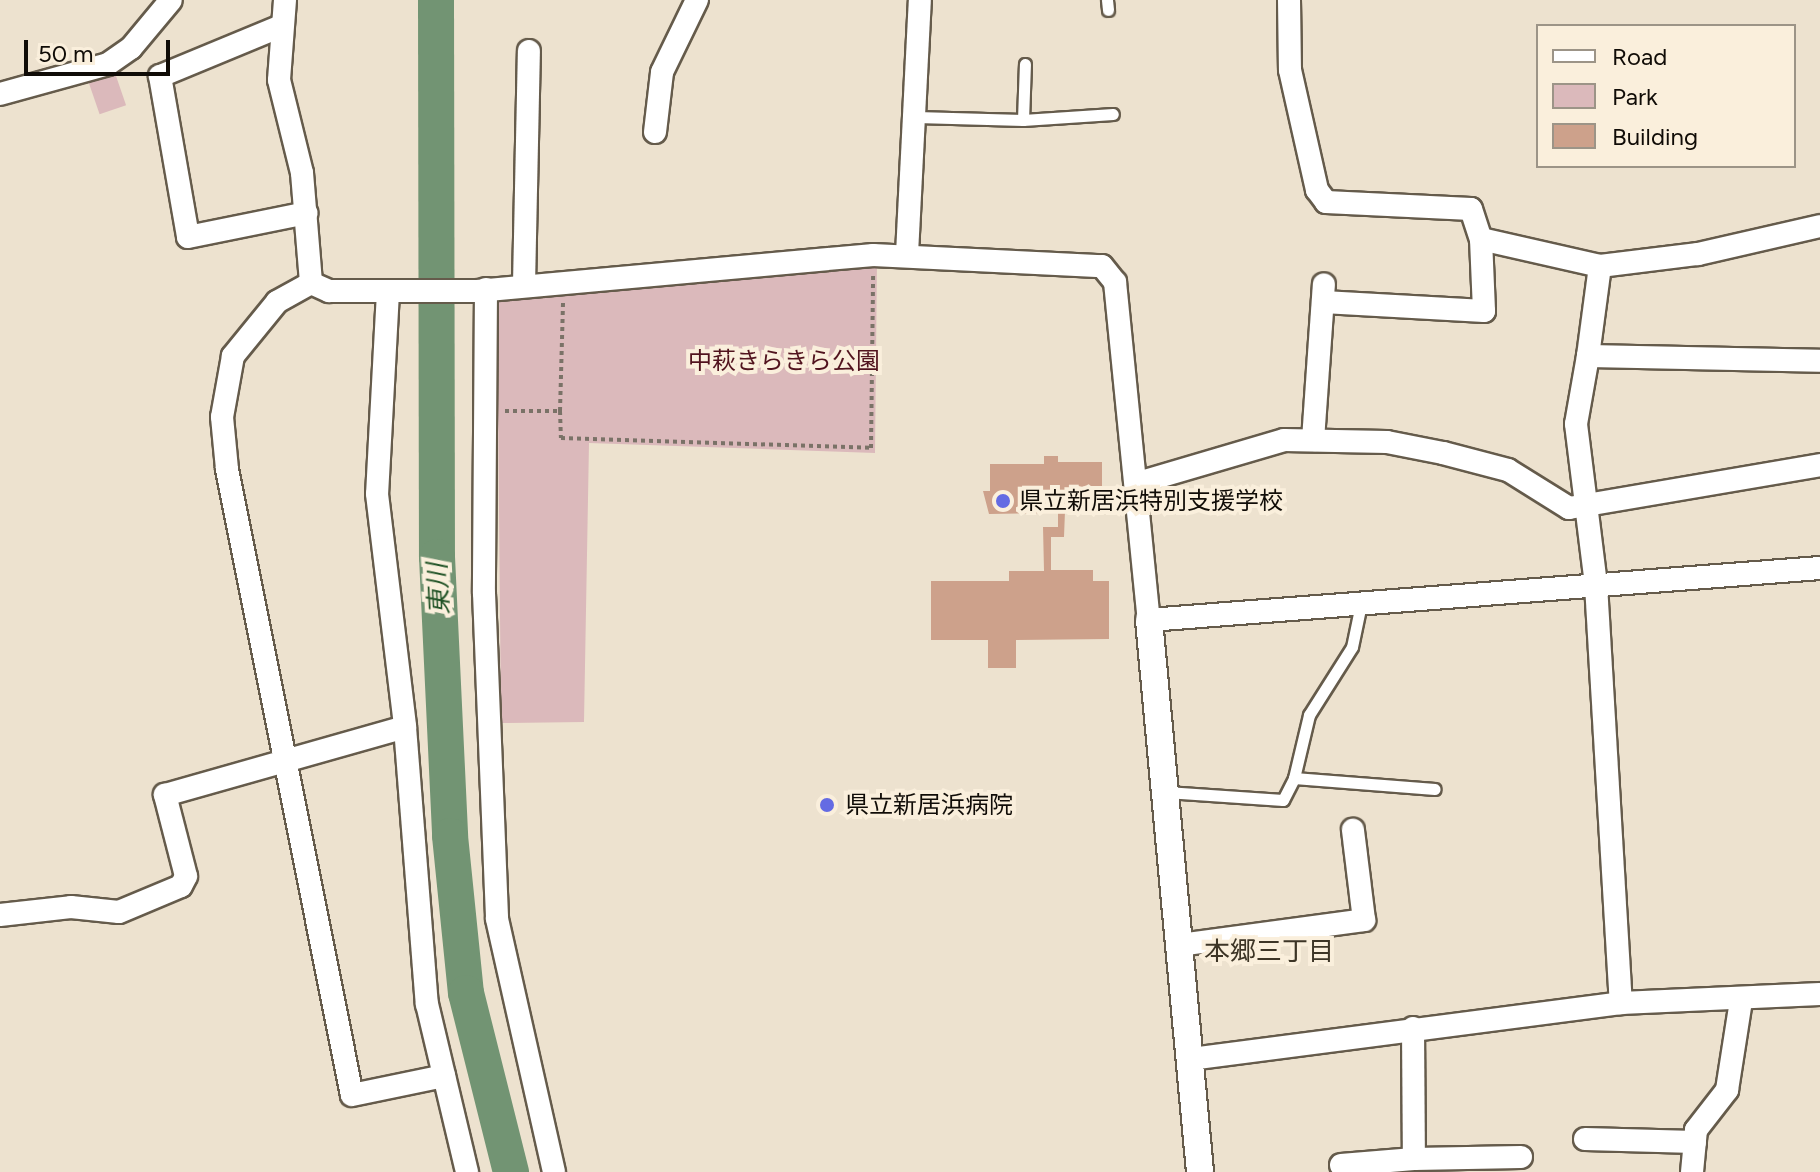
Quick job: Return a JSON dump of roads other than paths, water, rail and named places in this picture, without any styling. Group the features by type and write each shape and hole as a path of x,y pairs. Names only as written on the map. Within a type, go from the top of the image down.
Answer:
{"street":[{"path":"0,94 108,64 131,48 171,0"},
{"path":"285,0 279,80 307,213 311,283"},
{"path":"655,132 662,72 697,0"},
{"path":"907,254 920,0"},
{"path":"1289,0 1290,70 1317,190 1326,202 1471,209 1481,239 1484,311 1324,293 1313,440"},
{"path":"281,26 160,76 188,237 307,213"},
{"path":"524,285 529,51"},
{"path":"1481,239 1600,266 1698,254 1820,226"},
{"path":"311,283 329,291 482,290 907,254 1102,266 1115,282 1138,483 1200,1172"},
{"path":"1600,266 1576,424 1588,501 1596,585 1621,1003"},
{"path":"311,283 277,302 233,356 224,378 222,417 242,555 352,1095 444,1076"},
{"path":"482,290 486,411 484,593 497,919 554,1172"},
{"path":"395,292 377,494 405,727 427,1004 467,1172"},
{"path":"1588,356 1820,361"},
{"path":"1138,483 1252,445 1313,440 1387,442 1508,470 1569,508 1588,501 1820,465"},
{"path":"1149,620 1820,568"},
{"path":"0,915 71,907 119,912 181,886 186,876 165,795 405,727"},
{"path":"1180,945 1364,920 1353,830"},
{"path":"1191,1059 1621,1003 1741,1001 1820,994"},
{"path":"1692,1172 1696,1130 1727,1090 1741,1001"},
{"path":"1413,1028 1414,1159"},
{"path":"1585,1139 1695,1142"},
{"path":"1341,1165 1414,1159 1521,1157"}],"lane":[{"path":"1023,120 1025,64"},
{"path":"916,117 1023,120 1113,114"},
{"path":"1165,791 1283,800 1294,778 1309,715 1352,647 1361,604"},
{"path":"1294,778 1435,789"}],"waterway":[{"name":"東川","path":"436,0 437,557 450,836 466,993 511,1172"}],"place":[{"name":"県立新居浜特別支援学校","path":"1003,501"},
{"name":"県立新居浜病院","path":"827,805"}],"district":[{"name":"本郷三丁目","path":"1269,952"}],"park label":[{"name":"中萩きらきら公園","path":"784,361"}]}
